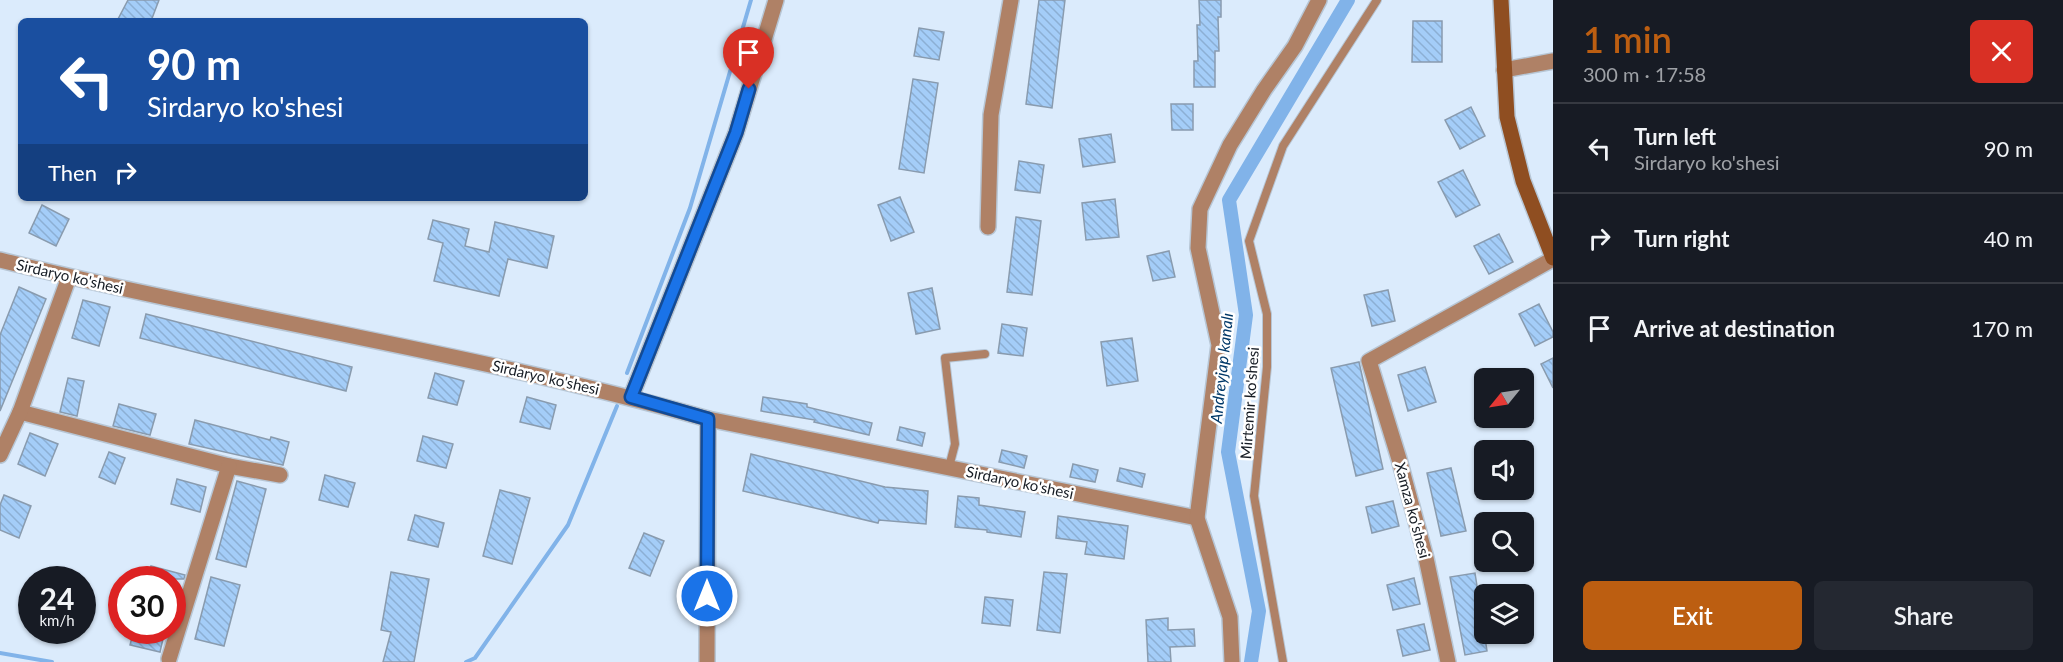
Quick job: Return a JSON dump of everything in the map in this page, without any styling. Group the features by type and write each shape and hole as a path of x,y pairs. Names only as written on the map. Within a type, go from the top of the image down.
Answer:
{"street":[{"path":"631,397 736,133 776,0"},
{"path":"988,227 991,115 1011,0"},
{"path":"1232,662 1230,617 1197,518 1219,345 1198,248 1200,209 1230,145 1295,46 1319,0"},
{"path":"1501,0 1507,117 1523,182 1553,259"},
{"path":"1504,70 1553,62"},
{"name":"Xamza ko'shesi","path":"1448,662 1423,547 1369,361 1553,259"},
{"name":"Sirdaryo ko'shesi","path":"0,260 69,277 454,356 631,397 708,419 1197,518"},
{"path":"0,455 20,412 69,277"},
{"path":"20,412 229,466 280,475"},
{"path":"707,662 708,419"},
{"path":"169,659 229,466"}],"lane":[{"name":"Mirtemir ko'shesi","path":"1284,662 1254,496 1267,366 1267,314 1249,241 1283,146 1377,0"},
{"path":"949,467 955,444 945,358 985,354"}],"building":[{"path":"128,0 159,0 152,18 119,18"},
{"path":"1039,0 1065,0 1052,108 1026,104"},
{"path":"1199,0 1221,0 1221,17 1218,17 1219,51 1215,51 1215,87 1194,87 1194,61 1198,61"},
{"path":"1413,21 1442,21 1442,62 1412,62"},
{"path":"919,28 944,32 939,60 914,56"},
{"path":"913,79 938,83 924,173 899,169"},
{"path":"1171,104 1193,104 1193,130 1172,130"},
{"path":"1471,107 1485,136 1460,149 1445,120"},
{"path":"1111,134 1115,162 1083,167 1079,139"},
{"path":"1019,161 1044,165 1040,193 1015,190"},
{"path":"1463,170 1480,205 1456,217 1438,182"},
{"path":"900,197 914,232 891,241 878,205"},
{"path":"1115,199 1119,237 1086,240 1082,203"},
{"path":"42,205 69,219 56,246 29,233"},
{"path":"1016,217 1041,221 1032,295 1007,292"},
{"path":"433,220 469,229 465,246 489,252 495,222 554,236 547,268 508,259 499,296 434,281 443,243 428,239"},
{"path":"1499,234 1513,262 1489,274 1474,246"},
{"path":"1169,251 1175,277 1153,281 1147,256"},
{"path":"19,287 46,299 0,411 0,335"},
{"path":"932,288 940,329 916,334 908,293"},
{"path":"1388,290 1395,321 1372,326 1364,295"},
{"path":"83,300 110,307 99,346 72,338"},
{"path":"1539,304 1553,332 1553,337 1535,346 1519,314"},
{"path":"146,314 352,367 346,391 140,338"},
{"path":"1002,324 1027,328 1023,356 998,353"},
{"path":"1132,338 1138,381 1107,386 1101,342"},
{"path":"1553,358 1553,388 1541,364"},
{"path":"1359,362 1383,469 1356,476 1331,368"},
{"path":"1425,367 1436,402 1408,411 1398,375"},
{"path":"435,373 464,381 457,405 428,398"},
{"path":"68,378 84,381 77,416 60,412"},
{"path":"527,397 556,405 550,429 520,422"},
{"path":"763,397 807,404 807,407 872,423 869,435 814,422 815,420 761,411"},
{"path":"119,404 156,414 150,435 113,426"},
{"path":"195,420 270,440 271,437 289,442 283,465 189,444"},
{"path":"900,427 925,433 922,446 897,440"},
{"path":"30,433 58,444 45,476 18,464"},
{"path":"423,436 453,444 446,468 417,461"},
{"path":"1002,450 1027,456 1024,468 999,462"},
{"path":"109,452 125,458 115,484 99,477"},
{"path":"751,454 885,487 928,491 926,524 879,520 878,523 743,491"},
{"path":"1073,464 1098,470 1095,482 1070,477"},
{"path":"1120,468 1145,474 1142,487 1117,481"},
{"path":"1451,468 1466,531 1441,536 1427,473"},
{"path":"325,475 355,483 348,507 319,500"},
{"path":"177,479 206,487 200,512 171,504"},
{"path":"237,481 266,489 246,567 216,559"},
{"path":"500,490 530,498 512,564 483,556"},
{"path":"4,495 31,506 19,538 0,530 0,505"},
{"path":"958,496 979,498 979,505 1025,512 1021,537 987,532 987,530 955,527"},
{"path":"1393,501 1399,526 1372,533 1366,507"},
{"path":"415,515 444,523 438,547 408,540"},
{"path":"1058,516 1128,526 1124,559 1085,554 1087,542 1056,538"},
{"path":"644,533 664,541 650,576 629,568"},
{"path":"391,572 429,579 414,662 383,662 391,632 381,630"},
{"path":"1044,572 1067,574 1060,633 1037,630"},
{"path":"1475,573 1477,584 1474,584 1474,644 1486,644 1487,651 1465,655 1450,577"},
{"path":"211,577 240,585 224,646 195,639"},
{"path":"1414,578 1420,604 1393,610 1387,585"},
{"path":"985,597 1013,600 1010,626 982,623"},
{"path":"1168,618 1168,630 1194,629 1195,646 1170,647 1171,662 1148,662 1146,620"},
{"path":"1424,624 1430,650 1403,656 1397,630"},
{"path":"130,644 162,644 160,652"}],"waterway":[{"path":"627,373 690,208 751,0"},
{"name":"Andreyjap kanalı","path":"1251,662 1259,611 1228,452 1246,315 1229,200 1348,0"},
{"path":"466,662 475,658 568,525 617,406"},
{"path":"0,653 52,662"}],"route":[{"path":"707,596 708,419 631,397 736,133 749,89"}]}
